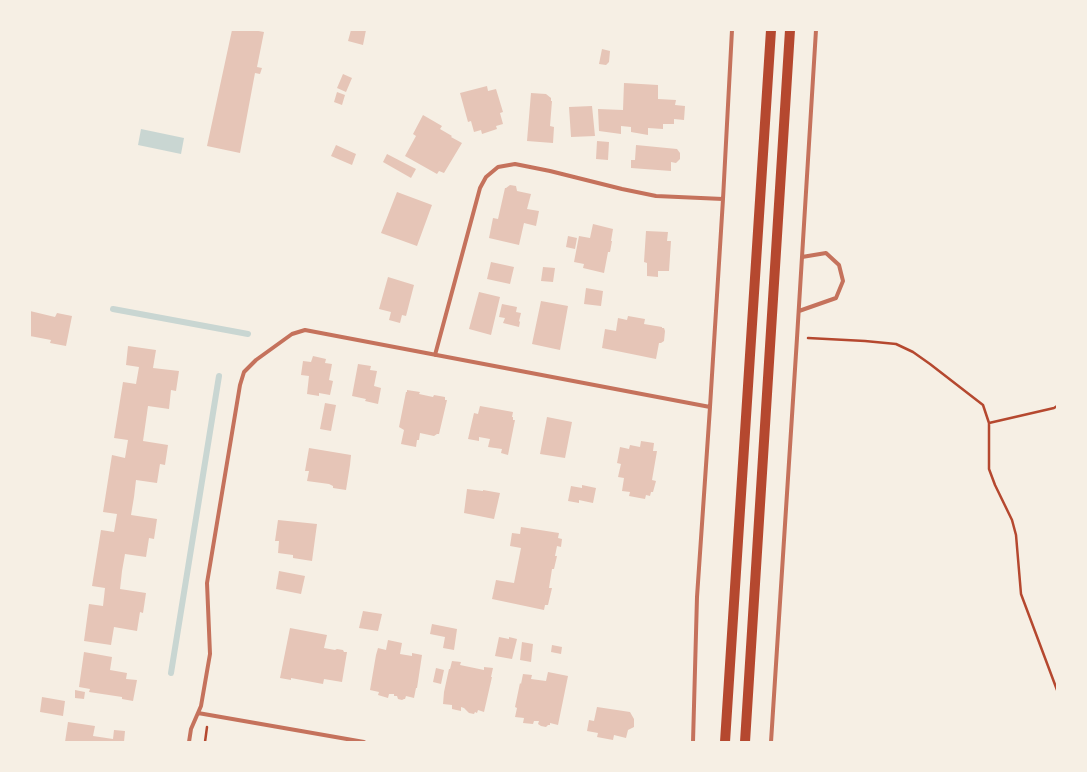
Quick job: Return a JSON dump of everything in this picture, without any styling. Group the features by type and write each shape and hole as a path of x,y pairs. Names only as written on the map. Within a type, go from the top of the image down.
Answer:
{"main road":[{"path":"725,742 771,30"},
{"path":"745,742 790,30"}],"street":[{"path":"693,742 697,597 723,199 732,30"},
{"path":"770,742 816,30"},
{"path":"435,355 480,188 486,177 498,167 515,164 656,196 723,199"},
{"path":"799,311 836,298 843,281 839,265 826,253 802,257"},
{"path":"189,742 192,729 201,706 210,654 207,583 240,385 244,372 256,360 292,334 305,330 710,407"},
{"path":"198,713 364,742"}],"path":[{"path":"797,338 896,344 912,352 930,364 983,405 989,423 989,469 994,485 1012,520 1016,534 1021,594 1057,690"},
{"path":"989,423 1054,408 1057,406"}],"shaded area":[{"path":"141,129 184,138 181,154 138,145"}],"building":[{"path":"232,30 253,30 264,32 257,67 262,68 260,74 255,73 240,153 207,146"},
{"path":"351,30 366,30 363,45 348,41"},
{"path":"602,49 610,51 609,62 606,65 599,64"},
{"path":"343,74 352,78 346,92 337,88"},
{"path":"624,83 658,85 658,99 676,100 675,105 685,106 684,120 674,119 674,124 663,124 663,129 648,128 648,135 631,132 631,127 621,126 621,134 599,131 598,109 623,110"},
{"path":"487,86 488,91 496,89 503,112 500,113 503,124 496,126 497,129 482,134 481,130 474,132 471,121 468,122 460,93"},
{"path":"337,92 345,95 342,105 334,102"},
{"path":"531,93 546,94 551,98 550,126 554,127 553,143 527,141"},
{"path":"592,106 595,136 571,137 569,107"},
{"path":"423,115 442,126 440,129 462,143 444,173 439,171 437,174 405,156 416,136 413,134"},
{"path":"597,141 609,142 608,160 596,159"},
{"path":"336,145 356,154 352,165 331,156"},
{"path":"636,145 677,149 680,153 680,159 676,163 671,162 671,171 631,168 631,160 635,160"},
{"path":"387,154 416,169 411,178 383,162"},
{"path":"510,185 516,186 517,191 531,194 527,209 539,211 536,226 524,223 519,245 489,238 493,218 498,219 505,188"},
{"path":"397,192 432,205 417,246 381,233"},
{"path":"593,224 613,229 610,252 608,252 604,273 583,268 584,264 574,262 579,236 590,238"},
{"path":"646,231 668,232 667,241 671,241 669,271 658,271 658,277 647,276 647,263 644,262"},
{"path":"568,236 577,238 575,249 566,247"},
{"path":"491,262 514,267 510,284 487,279"},
{"path":"543,267 555,268 553,282 541,281"},
{"path":"388,277 414,285 406,316 402,315 400,323 389,320 391,312 379,309"},
{"path":"586,288 603,291 601,306 584,304"},
{"path":"479,292 500,297 491,335 469,329"},
{"path":"541,301 568,306 560,350 532,344"},
{"path":"502,304 517,307 516,312 521,313 519,327 503,323 505,318 499,317"},
{"path":"30,311 55,317 57,313 72,316 66,346 50,343 51,340 30,336"},
{"path":"628,316 645,319 644,324 664,328 664,341 659,343 656,359 602,348 605,329 616,331 618,318 627,320"},
{"path":"128,346 156,350 153,368 179,371 176,391 171,390 169,409 148,406 143,441 168,445 165,465 160,464 157,483 136,480 131,515 157,519 154,539 149,538 146,557 125,554 122,571 120,589 146,593 143,613 140,612 137,631 114,627 111,645 84,641 89,604 103,606 105,588 92,586 101,530 114,532 117,514 103,512 112,455 125,458 128,440 114,438 123,382 136,384 139,367 126,365"},
{"path":"313,356 326,359 325,363 332,364 329,380 333,381 330,395 319,393 319,396 307,394 309,376 301,375 303,361 311,362"},
{"path":"358,364 371,366 370,370 377,371 374,386 381,388 378,404 365,401 366,399 352,396"},
{"path":"407,390 420,392 419,394 433,397 434,395 445,397 445,400 447,400 439,434 434,436 420,433 416,447 401,444 404,430 399,427"},
{"path":"325,403 336,405 331,431 320,429"},
{"path":"480,406 513,412 512,417 513,420 515,420 508,455 501,453 502,449 488,447 490,439 479,437 479,441 468,439 474,413 478,414"},
{"path":"547,417 572,422 565,458 540,454"},
{"path":"641,441 654,443 653,451 657,451 652,480 656,481 653,492 651,492 650,496 646,495 645,499 629,496 630,492 622,491 624,478 618,477 621,464 617,463 620,447 629,449 630,445 640,447"},
{"path":"309,448 351,455 346,490 333,488 333,486 329,484 307,481 309,471 305,471"},
{"path":"582,485 596,488 593,503 579,500 579,503 568,501 571,486 582,488"},
{"path":"467,489 500,493 494,519 464,513"},
{"path":"278,520 317,524 312,561 293,558 293,555 278,553 279,541 275,541"},
{"path":"521,527 559,533 558,538 562,539 561,547 557,546 555,556 557,556 554,569 552,569 549,588 552,588 548,605 545,605 544,610 492,599 496,580 514,583 521,548 510,546 512,533 520,534"},
{"path":"279,571 305,576 301,594 276,589"},
{"path":"363,611 382,614 378,631 359,628"},
{"path":"432,624 457,629 454,650 443,648 445,637 430,634"},
{"path":"290,628 327,635 324,648 343,650 344,652 347,652 342,682 324,679 323,684 291,678 291,680 280,678"},
{"path":"499,637 517,639 512,659 495,656"},
{"path":"388,640 402,643 400,654 412,656 412,653 422,655 414,698 406,696 405,699 402,700 398,699 397,696 394,696 394,694 389,694 388,698 378,695 379,692 370,690 378,648 386,650"},
{"path":"522,642 533,644 531,662 520,660"},
{"path":"552,645 562,647 561,654 551,652"},
{"path":"84,652 112,657 110,670 127,673 126,679 137,680 133,701 122,699 122,697 89,692 90,689 79,687"},
{"path":"452,661 461,662 460,665 484,670 484,667 493,668 484,712 478,710 477,713 475,712 474,714 469,713 461,707 461,711 452,709 452,705 443,704 444,692"},
{"path":"436,668 444,670 441,684 433,682"},
{"path":"548,672 568,676 558,725 550,723 550,725 546,727 541,726 538,724 539,721 534,721 533,724 523,723 524,718 515,717 517,708 515,707 523,674 532,675 531,679 546,681"},
{"path":"75,690 85,692 84,699 75,698"},
{"path":"42,697 65,701 63,716 40,712"},
{"path":"597,707 630,712 634,719 634,727 628,730 626,738 614,735 613,740 597,737 598,733 587,731 589,720 594,721"},
{"path":"68,722 95,726 93,736 113,739 114,730 125,731 124,742 65,742"}],"waterway":[{"path":"113,309 248,334"},
{"path":"171,673 219,376"}]}
